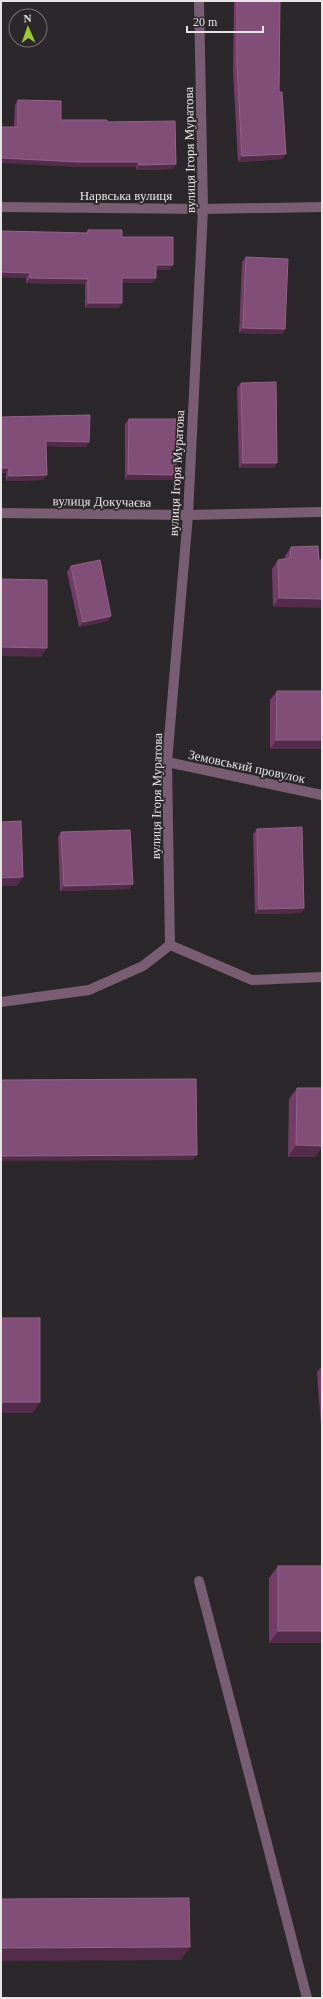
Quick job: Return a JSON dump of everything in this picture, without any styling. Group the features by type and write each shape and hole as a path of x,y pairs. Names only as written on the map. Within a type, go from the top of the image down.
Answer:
{"street":[{"name":"вулиця Ігоря Муратова","path":"170,945 167,762 188,515 203,209 199,1"},
{"name":"Нарвська вулиця","path":"1,207 203,209 322,207"},
{"name":"вулиця Докучаєва","path":"1,513 188,515 322,512"},
{"name":"Земовський провулок","path":"167,762 322,795"},
{"path":"1,1002 89,990 143,966 170,945 252,980 322,977"},
{"path":"199,1581 307,1998"}],"building":[{"path":"237,1 280,1 279,92 282,92 286,154 242,156 237,66"},
{"path":"18,100 61,101 61,120 107,120 107,122 175,121 176,164 139,165 139,162 78,162 1,158 1,127 18,127"},
{"path":"88,230 122,230 122,237 173,237 173,265 156,265 156,278 122,278 122,303 88,303 88,279 30,278 30,273 1,272 1,231 88,233"},
{"path":"246,257 288,259 285,329 243,328"},
{"path":"276,382 277,463 243,463 241,383"},
{"path":"90,415 89,442 46,441 47,475 9,476 9,468 1,468 1,417"},
{"path":"129,419 176,419 176,475 128,474"},
{"path":"318,546 319,560 322,560 322,599 279,598 278,560 290,558 291,547"},
{"path":"100,560 111,616 83,622 71,566"},
{"path":"1,579 47,580 47,648 1,647"},
{"path":"277,691 322,691 322,740 276,740"},
{"path":"21,821 23,877 1,878 1,822"},
{"path":"302,827 304,908 259,909 257,829"},
{"path":"130,830 133,884 64,886 61,832"},
{"path":"196,1079 197,1155 1,1156 1,1080"},
{"path":"297,1088 322,1088 322,1146 296,1145"},
{"path":"1,1318 40,1318 40,1402 1,1402"},
{"path":"278,1566 322,1566 322,1631 278,1631"},
{"path":"189,1898 190,1947 1,1948 1,1899"}]}
